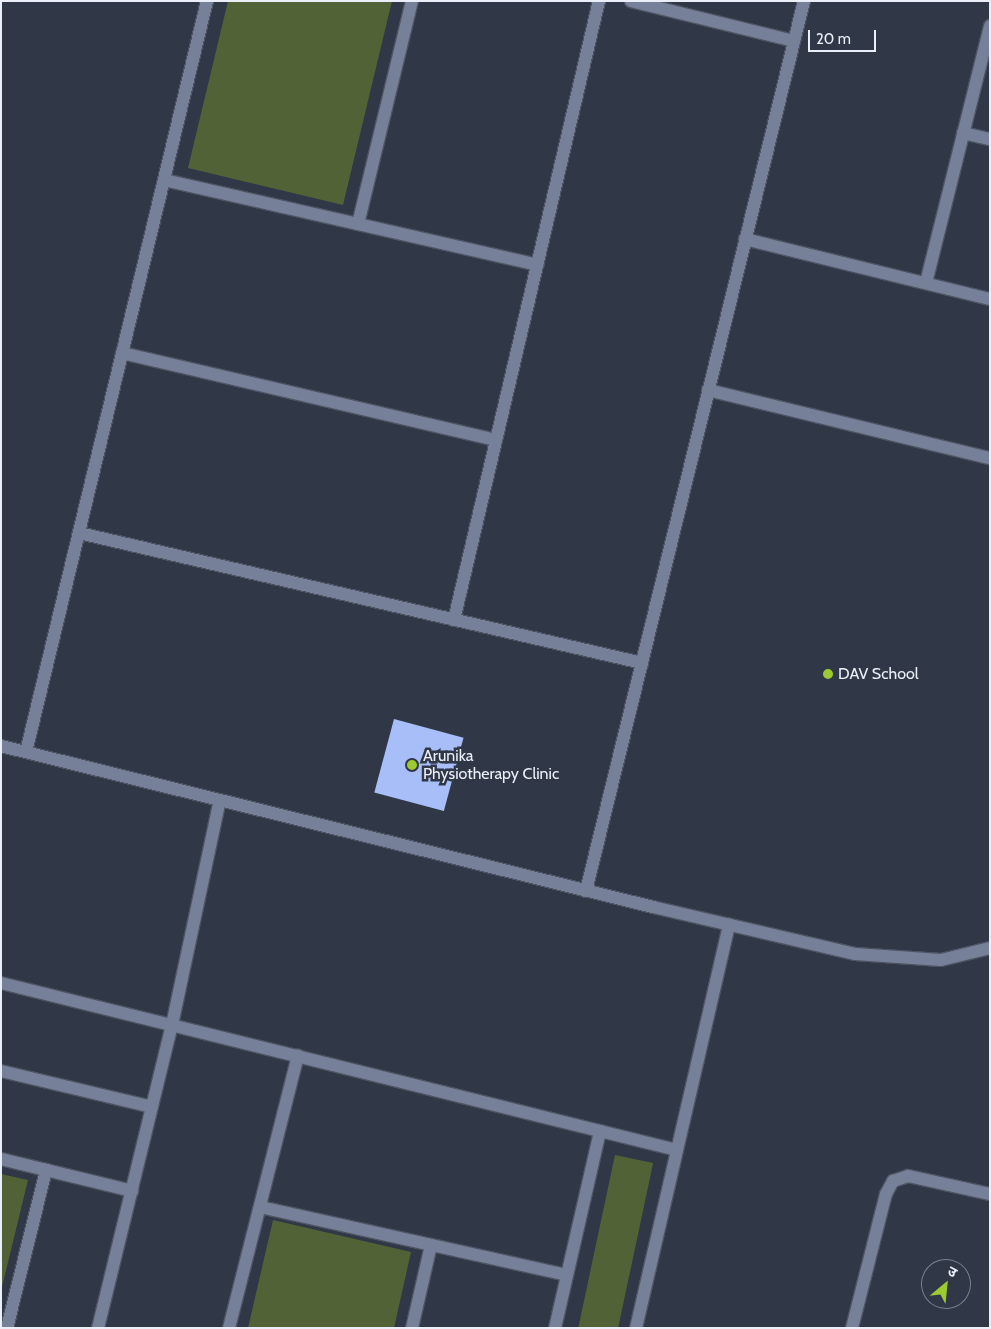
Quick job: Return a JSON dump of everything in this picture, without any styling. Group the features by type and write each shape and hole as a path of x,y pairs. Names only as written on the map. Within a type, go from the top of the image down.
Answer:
{"street":[{"path":"26,752 207,1"},
{"path":"358,224 412,1"},
{"path":"454,620 599,1"},
{"path":"631,1 794,41"},
{"path":"586,891 804,1"},
{"path":"926,283 990,26"},
{"path":"963,133 990,139"},
{"path":"164,180 537,265"},
{"path":"746,239 990,299"},
{"path":"122,353 496,440"},
{"path":"708,390 990,458"},
{"path":"79,533 642,664"},
{"path":"1,746 586,891 855,954 941,960 990,948"},
{"path":"98,1328 172,1025 220,800"},
{"path":"636,1328 729,925"},
{"path":"1,983 678,1150"},
{"path":"229,1328 298,1056"},
{"path":"1,1071 152,1106"},
{"path":"555,1328 600,1131"},
{"path":"1,1159 132,1191"},
{"path":"7,1328 46,1170"},
{"path":"852,1328 886,1194 894,1181 908,1176 990,1194"},
{"path":"260,1207 567,1275"},
{"path":"412,1328 431,1245"}],"green space":[{"path":"228,1 392,1 343,205 188,168"},
{"path":"615,1155 653,1163 618,1328 578,1328"},
{"path":"1,1174 28,1180 1,1291"},
{"path":"273,1220 411,1252 394,1328 248,1328"}],"building":[{"path":"394,719 464,738 444,811 374,792"}],"place":[{"name":"DAV School","path":"828,674"},
{"name":"Arunika Physiotherapy Clinic","path":"412,765"}]}
